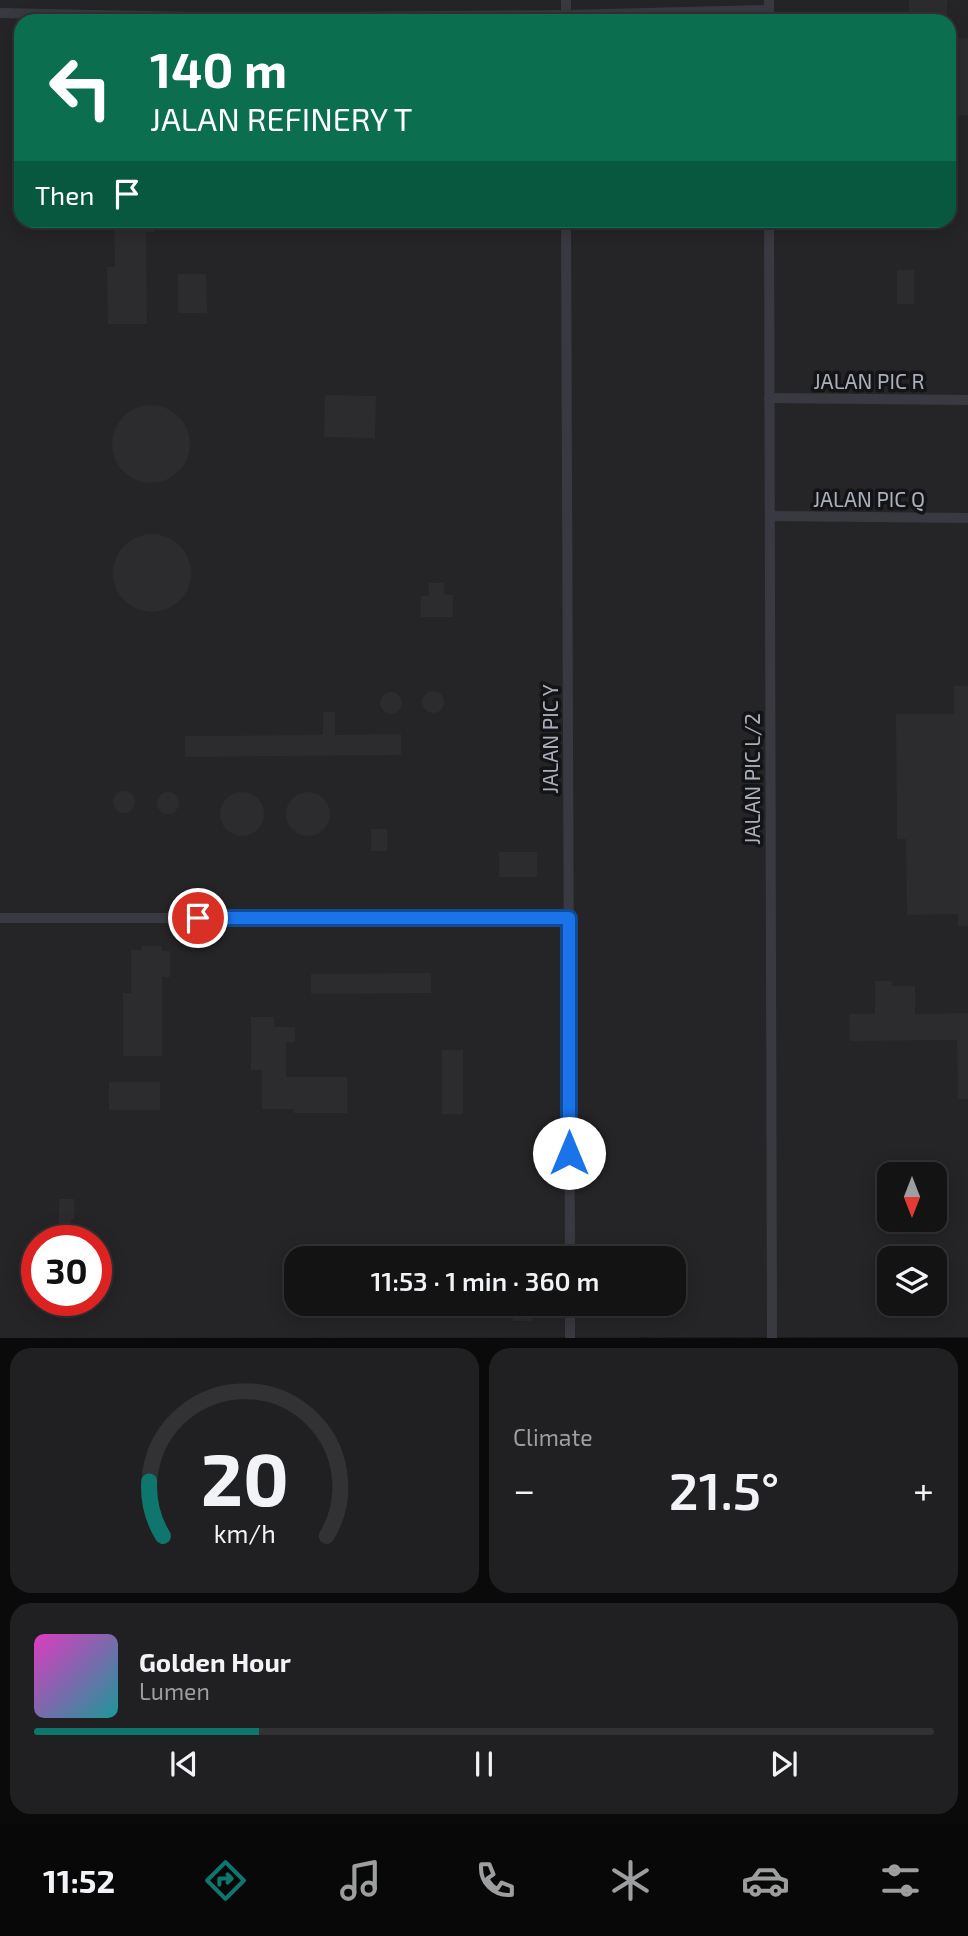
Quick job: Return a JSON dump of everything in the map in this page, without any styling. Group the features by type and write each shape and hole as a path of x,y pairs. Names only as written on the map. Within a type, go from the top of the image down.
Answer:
{"street":[{"path":"628,14 769,5"},
{"path":"0,13 48,14"},
{"name":"JALAN PIC Y","path":"566,228 570,1246"},
{"name":"JALAN PIC L/2","path":"769,228 772,1338"},
{"name":"JALAN PIC R","path":"769,398 968,400"},
{"name":"JALAN PIC Q","path":"770,516 968,518"},
{"path":"0,918 569,918"},
{"path":"570,1316 570,1338"}],"shaded area":[{"path":"0,0 968,0 968,1337 0,1338"}],"building":[{"path":"909,0 947,0 947,14 909,14"},
{"path":"956,38 968,38 968,115 956,116"},
{"path":"114,228 154,228 154,232 146,232 147,324 108,324 107,267 115,267"},
{"path":"897,270 914,270 914,304 897,304"},
{"path":"178,274 206,274 207,313 178,313"},
{"path":"325,395 376,396 375,438 324,437"},
{"path":"151,405 166,408 178,417 187,429 190,444 187,459 178,471 166,480 151,483 136,480 124,471 115,459 112,444 115,429 124,417 136,408"},
{"path":"152,534 167,537 179,546 188,558 191,573 188,588 179,600 167,609 152,612 137,609 125,600 116,588 113,573 116,558 125,546 137,537"},
{"path":"429,583 444,583 444,595 453,595 453,617 421,617 421,596 429,596"},
{"path":"954,686 968,686 968,926 958,926 958,914 907,915 906,839 897,839 896,714 954,714"},
{"path":"433,691 441,694 444,702 441,710 433,713 425,710 422,702 425,694"},
{"path":"391,692 399,695 402,703 399,711 391,714 383,711 380,703 383,695"},
{"path":"323,712 335,712 335,735 401,734 401,755 185,757 185,736 323,735"},
{"path":"124,791 132,794 135,802 132,810 124,813 116,810 113,802 116,794"},
{"path":"168,792 176,795 179,803 176,811 168,814 160,811 157,803 160,795"},
{"path":"242,792 257,799 264,814 257,829 242,836 227,829 220,814 227,799"},
{"path":"308,792 323,799 330,814 323,829 308,836 293,829 286,814 293,799"},
{"path":"371,829 387,829 387,851 371,851"},
{"path":"499,852 537,852 537,877 499,877"},
{"path":"142,946 162,946 162,951 170,951 170,977 162,977 162,1056 123,1056 123,993 131,993 131,950 142,950"},
{"path":"431,973 431,993 311,994 311,974"},
{"path":"875,981 892,981 892,986 915,986 915,1014 968,1013 968,1099 958,1099 957,1040 850,1041 849,1014 875,1014"},
{"path":"251,1017 274,1017 274,1027 295,1027 295,1042 286,1042 286,1077 347,1077 347,1113 294,1113 294,1109 262,1109 262,1070 251,1070"},
{"path":"442,1050 463,1050 463,1114 442,1114"},
{"path":"109,1082 160,1082 160,1110 109,1110"},
{"path":"59,1199 74,1199 74,1219 71,1219 71,1225 59,1225"},
{"path":"513,1316 532,1316 532,1321 513,1321"}],"route":[{"path":"198,918 569,918 569,1153"}]}
